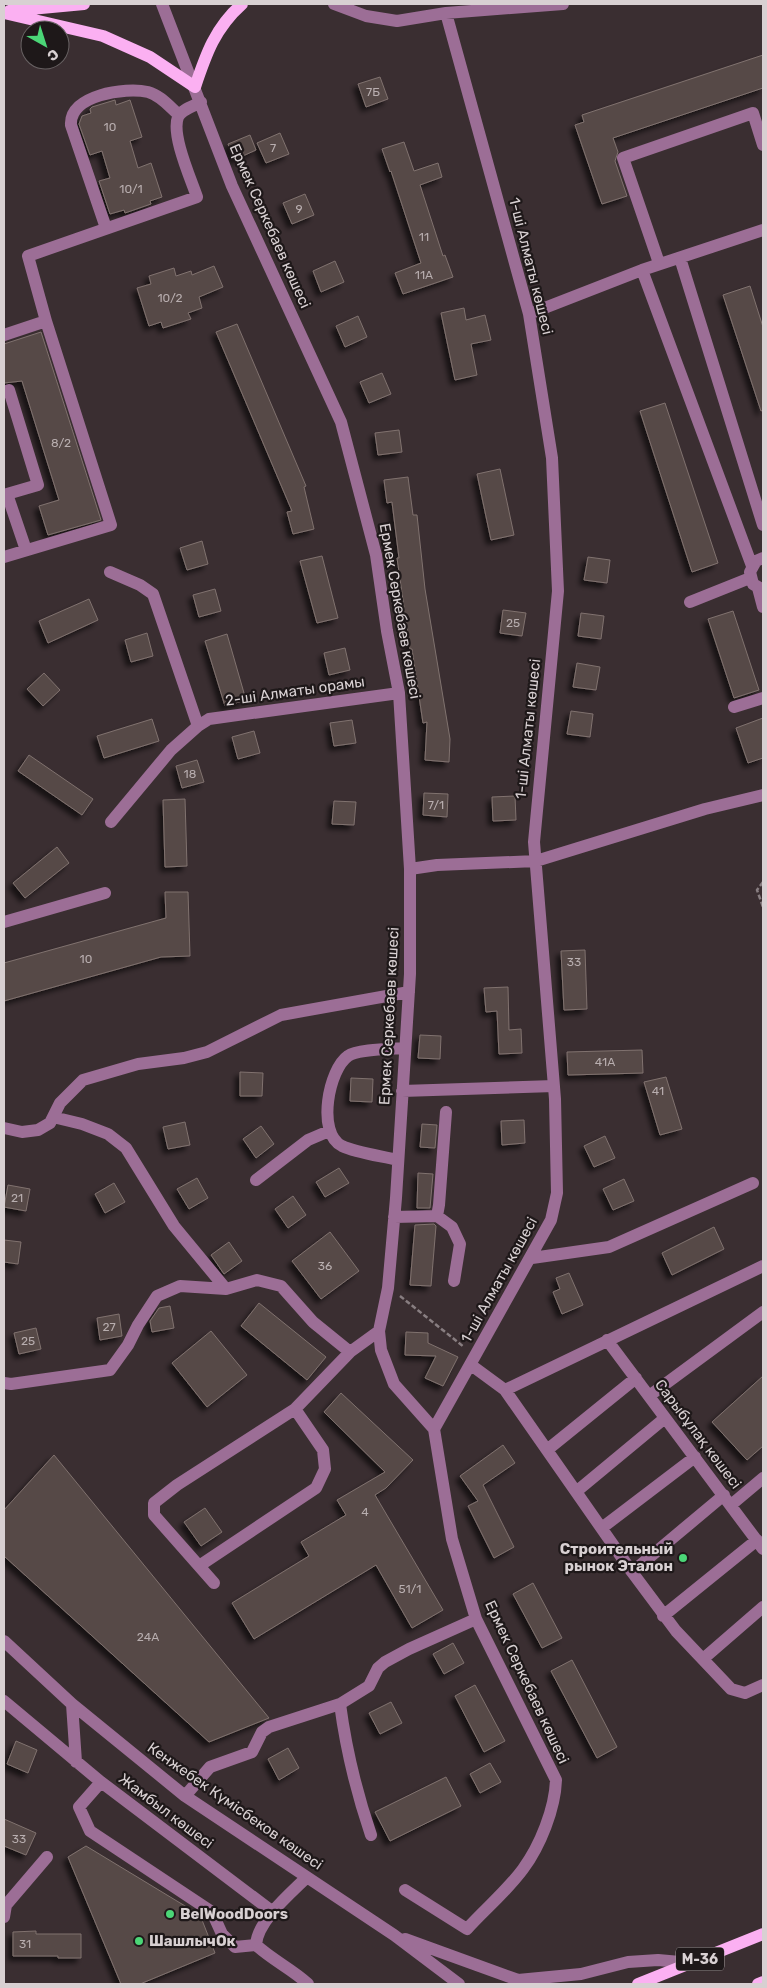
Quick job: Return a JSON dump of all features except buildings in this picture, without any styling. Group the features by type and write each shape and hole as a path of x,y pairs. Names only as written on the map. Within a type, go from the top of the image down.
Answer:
{"main road":[{"path":"4,12 84,4"},
{"path":"4,12 103,36 150,57 195,87 209,46 228,16 242,4"},
{"name":"M-36","path":"638,1984 763,1934"},
{"path":"758,1984 763,1982"}],"street":[{"name":"Ермек Серкебаев көшесі","path":"162,4 232,186 341,422 376,556 387,631 399,693 410,869 409,992 388,1288 379,1331 381,1350 394,1384 434,1429 452,1539 476,1618 556,1780 556,1796 550,1816 523,1869 467,1929 405,1890"},
{"path":"334,4 366,16 396,20 446,12 563,4"},
{"name":"1-ші Алматы көшесі","path":"434,1429 552,1220 557,1193 554,1086 534,842 558,591 552,458 529,314 446,12"},
{"path":"106,228 71,125 71,117 74,110 93,97 133,90 149,92 158,97 179,115"},
{"path":"179,115 201,102"},
{"path":"659,263 623,158 753,113 763,144"},
{"path":"4,557 111,525 46,322 28,256 197,197 178,134 179,115"},
{"path":"529,314 659,263 680,258 763,230"},
{"path":"680,258 763,525"},
{"path":"642,270 756,581 763,608"},
{"path":"4,335 46,322"},
{"path":"4,392 9,390 38,485 7,494 26,550"},
{"path":"756,581 763,558"},
{"path":"110,572 140,585 152,594 198,726"},
{"path":"690,602 756,581"},
{"name":"2-ші Алматы орамы","path":"111,822 171,750 198,726 209,719 399,693"},
{"path":"734,708 763,698"},
{"path":"410,869 437,865 536,861 705,810 763,795"},
{"path":"4,922 105,893"},
{"path":"4,1128 22,1132 38,1130 50,1123 60,1103 83,1080 138,1064 184,1058 207,1052 281,1015 409,992"},
{"path":"398,1160 341,1145 330,1131 326,1110 339,1063 350,1054 405,1048"},
{"path":"402,1091 554,1086"},
{"path":"437,1216 440,1205 446,1112"},
{"path":"53,1117 82,1124 108,1134 126,1148 174,1226 226,1289"},
{"path":"256,1180 308,1140 330,1131"},
{"path":"532,1258 609,1247 753,1183"},
{"path":"394,1217 437,1216 452,1228 460,1244 454,1281"},
{"path":"505,1390 763,1266"},
{"path":"4,1383 11,1384 110,1370 128,1345 138,1325 157,1296 180,1286 226,1289 257,1280 280,1286 313,1322 350,1352"},
{"path":"650,1396 763,1312"},
{"path":"214,1583 154,1515 154,1504 177,1485 295,1409 350,1352 379,1331"},
{"name":"Сарыбұлақ көшесі","path":"607,1340 760,1544"},
{"path":"473,1361 505,1390 664,1616 731,1689 739,1693 752,1692 763,1685"},
{"path":"547,1450 636,1378"},
{"path":"199,1566 316,1488 325,1469 323,1450 295,1409"},
{"path":"577,1491 666,1418"},
{"path":"602,1528 695,1457"},
{"path":"632,1572 727,1500 763,1478"},
{"path":"664,1616 760,1544"},
{"path":"703,1659 763,1607"},
{"path":"185,1796 210,1766 252,1752 262,1732 269,1727 340,1704 369,1686 378,1668 385,1662 476,1618"},
{"name":"Кенжебек Күмісбеков көшесі","path":"4,1641 72,1704 185,1796 394,1935 459,1984"},
{"name":"Жамбыл көшесі","path":"4,1701 101,1782 273,1912"},
{"path":"72,1704 76,1762"},
{"path":"340,1704 345,1743 357,1794 371,1835"},
{"path":"101,1782 79,1807 90,1831 212,1912 222,1934 236,1947 256,1945"},
{"path":"4,1917 6,1905 47,1857"},
{"path":"308,1877 273,1912 256,1936 256,1945 268,1956 297,1974 308,1984"},
{"path":"394,1935 518,1980 582,1974 628,1962 658,1960 691,1963"}],"path":[{"path":"763,882 757,890 763,907"},
{"path":"388,1288 436,1323 473,1361"}],"place":[{"name":"Строительный рынок Эталон","path":"683,1558"},
{"name":"BelWoodDoors","path":"170,1914"},
{"name":"ШашлычОк","path":"139,1941"}]}
